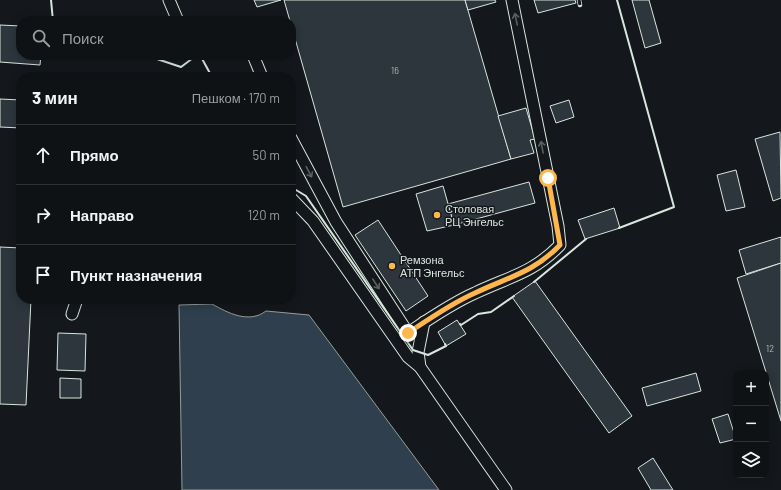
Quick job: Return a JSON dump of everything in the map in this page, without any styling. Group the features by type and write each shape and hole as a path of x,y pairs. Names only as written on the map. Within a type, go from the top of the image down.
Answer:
{"lane":[{"path":"169,0 176,16"},
{"path":"296,147 336,222 408,333 474,293 517,276 548,258 560,245 530,83 512,0"},
{"path":"255,60 260,72"},
{"path":"296,203 313,221 408,357 420,367 506,490"},
{"path":"72,314 75,304"},
{"path":"420,367 418,352 424,322"}],"water":[{"path":"212,304 232,314 246,317 253,317 266,311 309,315 439,490 182,490 179,305"}],"building":[{"path":"254,0 281,0 257,7"},
{"path":"284,0 465,0 511,159 343,207 296,42 296,16 289,16"},
{"path":"465,0 495,0 496,2 468,10"},
{"path":"534,0 575,0 576,3 538,13"},
{"path":"632,0 649,0 661,43 645,48"},
{"path":"0,25 16,26 16,60 40,60 40,65 0,62"},
{"path":"0,99 16,100 16,128 0,127"},
{"path":"569,100 574,117 556,123 550,106"},
{"path":"526,108 535,139 530,140 534,153 511,159 498,116"},
{"path":"780,132 781,198 773,201 755,139"},
{"path":"736,170 745,207 726,211 717,175"},
{"path":"529,182 535,203 454,225 448,204"},
{"name":"Столовая РЦ Энгельс","path":"443,186 454,225 427,231 416,194"},
{"path":"614,208 620,228 585,239 578,220"},
{"name":"Ремзона АТП Энгельс","path":"378,220 428,296 406,311 355,235"},
{"path":"781,237 781,263 746,274 739,250"},
{"path":"0,247 16,248 16,304 31,304 26,405 0,404"},
{"path":"781,263 781,421 769,382 769,370 765,370 737,278"},
{"path":"535,281 632,416 609,433 512,297"},
{"path":"457,320 466,334 446,346 438,332"},
{"path":"58,333 86,334 85,371 57,370"},
{"path":"696,373 701,391 647,406 642,388"},
{"path":"60,378 81,379 81,398 60,398"},
{"path":"728,414 733,430 733,440 720,443 712,419"},
{"path":"653,458 673,490 651,490 638,468"}],"railway":[{"path":"579,0 580,5"}],"wall":[{"path":"51,0 53,16"},
{"path":"617,0 674,207 619,228"},
{"path":"160,60 181,67 190,60"},
{"path":"203,60 209,72"},
{"path":"296,190 306,196 413,350 428,355 446,346 445,344"},
{"path":"534,282 586,239"},
{"path":"460,324 461,325 478,314 491,312 514,296"}],"place":[{"name":"Столовая РЦ Энгельс","path":"437,215"},
{"name":"Ремзона АТП Энгельс","path":"392,266"}],"route":[{"path":"408,333 474,293 517,276 548,258 560,245 558,226 548,178"}]}
